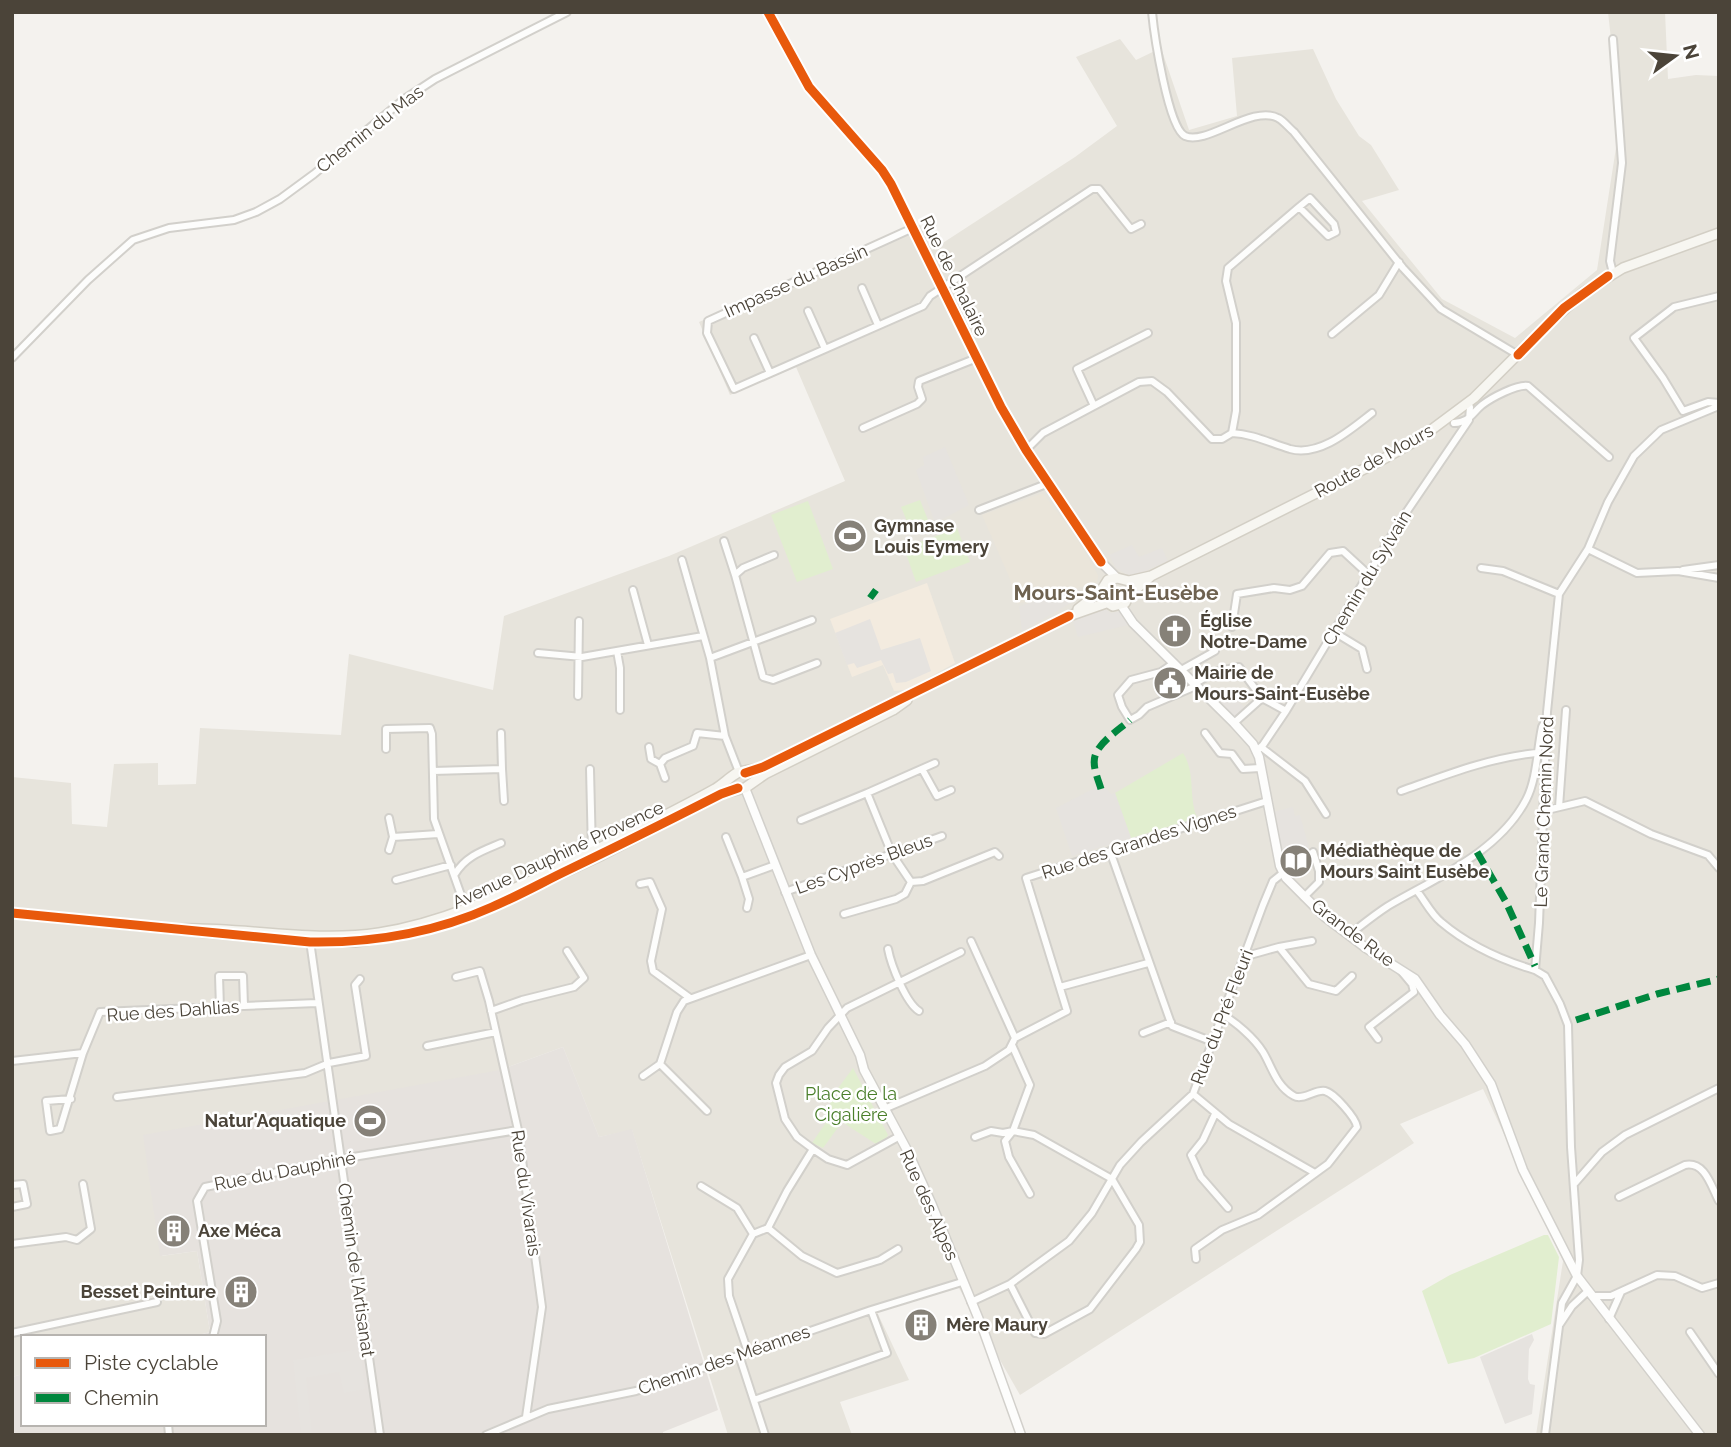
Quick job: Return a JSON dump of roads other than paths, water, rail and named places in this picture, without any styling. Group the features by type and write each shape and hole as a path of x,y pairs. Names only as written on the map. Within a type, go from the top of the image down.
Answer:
{"main road":[{"name":"Route de Mours","path":"1129,595 1151,576 1378,462 1450,422 1475,402 1564,308 1613,273 1638,261 1719,233"},
{"name":"Route de Mours","path":"1120,580 1151,576"},
{"path":"1120,580 1127,585 1129,595 1121,605 1112,606 1106,603 1103,587 1120,580"},
{"name":"Avenue Dauphiné Provence","path":"1069,615 1103,587"},
{"name":"Avenue Dauphiné Provence","path":"467,913 592,852 739,774 763,767 1069,615 1106,603"},
{"name":"Avenue Dauphiné Provence","path":"12,913 310,939 378,939 432,928 602,855 721,794 744,787 794,758 893,710 920,691"},
{"path":"739,774 749,777 744,787 734,785 739,774"}],"street":[{"name":"Chemin du Mas","path":"12,358 117,252 133,240 169,228 234,220 280,199 424,86 567,12"},
{"name":"Rue de Chalaire","path":"768,12 809,87 882,170 901,200 942,289 1026,450 1101,562 1120,580"},
{"path":"1152,12 1157,55 1175,124 1182,135 1188,138 1202,136 1251,117 1277,117 1294,132 1399,262 1441,309 1518,355"},
{"path":"1613,39 1622,163 1610,261 1613,273"},
{"name":"Rue de Chalaire","path":"942,289 1092,189 1099,189 1131,229 1141,224"},
{"path":"1232,433 1236,411 1236,323 1226,281 1228,268 1299,207 1310,198 1334,224 1336,232 1328,236 1299,207"},
{"name":"Impasse du Bassin","path":"770,373 734,389 706,333 708,321 913,228"},
{"path":"1332,334 1379,295 1399,262"},
{"path":"862,288 878,325"},
{"path":"754,338 770,373 923,306 930,296 942,289"},
{"path":"1719,296 1674,307 1634,338 1683,411 1708,402 1719,404"},
{"path":"808,312 825,349"},
{"path":"1094,406 1077,369 1148,333"},
{"path":"863,428 917,404 922,399 919,381 977,358"},
{"path":"1026,450 1043,433 1139,382 1152,381 1167,392 1212,439 1222,439 1232,433 1248,434 1293,450 1308,451 1339,438 1372,413"},
{"name":"Chemin du Sylvain","path":"1259,749 1286,711 1399,523 1460,435 1475,402 1519,384 1528,386 1609,457"},
{"path":"1450,422 1469,420 1475,402"},
{"name":"Le Grand Chemin Nord","path":"1535,970 1547,718 1559,594 1588,549 1608,502 1634,456 1661,430 1719,404"},
{"path":"1450,422 1460,435"},
{"path":"979,510 1049,483"},
{"path":"724,541 763,677 773,680 817,663"},
{"path":"1588,549 1637,573 1719,565"},
{"path":"1232,627 1237,594 1274,588 1290,590 1301,586 1330,553 1343,551 1369,575"},
{"path":"735,575 743,568 774,555"},
{"path":"682,560 710,658 725,736 739,774"},
{"name":"Rue de Chalaire","path":"1101,562 1103,587"},
{"path":"1481,568 1503,571 1559,594"},
{"path":"1678,571 1719,578"},
{"path":"633,590 648,645"},
{"name":"Grande Rue","path":"1121,605 1133,624 1259,749 1260,768 1283,873 1325,917 1415,979 1440,1015 1465,1044 1486,1075 1523,1170 1577,1276 1700,1435"},
{"path":"710,658 812,620"},
{"path":"579,621 579,696"},
{"path":"1334,632 1362,649 1367,669"},
{"path":"538,653 578,657 703,636"},
{"path":"617,651 620,668 620,710"},
{"path":"1215,651 1178,667 1131,680 1118,695 1130,720 1147,707 1195,685 1215,672 1239,667 1262,698 1286,711"},
{"path":"1234,723 1262,698"},
{"path":"1559,807 1566,710"},
{"path":"1349,935 1386,907 1417,891 1490,843 1509,823 1526,799 1534,773 1542,727 1547,718"},
{"path":"386,749 386,729 430,728 434,819 467,913"},
{"path":"501,733 504,801"},
{"path":"660,764 665,758 693,746 697,733 725,736"},
{"path":"1205,733 1220,753 1232,754 1243,769 1260,768"},
{"path":"649,747 651,759 660,764 665,778"},
{"path":"1259,749 1305,780 1326,814"},
{"path":"1401,791 1475,764 1536,753"},
{"path":"801,820 935,763"},
{"path":"433,771 502,769"},
{"path":"590,769 592,852"},
{"path":"922,769 937,796 951,790"},
{"name":"Rue des Alpes","path":"744,787 811,956 884,1110 928,1195 1021,1435"},
{"path":"867,793 892,854 911,883"},
{"name":"Rue des Grandes Vignes","path":"884,1110 985,1066 1010,1050 1013,1041 1068,1011 1026,878 1267,801"},
{"path":"1543,811 1585,801 1651,834 1708,855 1719,868"},
{"path":"389,818 393,837 389,850"},
{"path":"393,837 438,834"},
{"name":"Les Cyprès Bleus","path":"785,892 942,836"},
{"path":"726,837 749,899 747,908"},
{"path":"455,874 461,864 472,855 501,843"},
{"path":"911,883 923,881 995,852 999,856"},
{"path":"1111,852 1172,1026 1213,1042"},
{"path":"1304,897 1319,882 1319,871 1313,852"},
{"path":"396,880 451,865"},
{"path":"742,877 775,865"},
{"name":"Rue du Pré Fleuri","path":"971,1303 1010,1284 1069,1241 1092,1213 1120,1165 1193,1094 1273,881 1283,873"},
{"path":"640,884 650,882 662,909 651,961 653,971 690,998"},
{"path":"844,914 896,900 905,894 911,883"},
{"path":"1417,891 1439,921 1471,943 1545,976 1568,1025 1571,1147 1579,1260 1577,1276 1562,1303 1545,1435"},
{"name":"Chemin de l'Artisanat","path":"310,939 317,1003 329,1063 363,1333 380,1435"},
{"path":"971,941 1030,1085 1013,1131 1004,1142 1009,1157 1030,1194"},
{"path":"1245,954 1312,941"},
{"path":"1279,947 1309,984 1336,991 1352,976"},
{"path":"888,949 913,1008 919,1011"},
{"path":"491,1011 574,987 584,978 567,951"},
{"path":"898,1137 847,1165 828,1159 797,1137 785,1119 776,1083 785,1068 811,1051 839,1014 900,980 961,952"},
{"path":"643,1076 660,1065 677,1012 684,1001 811,956"},
{"path":"1060,987 1148,963"},
{"path":"1378,1039 1369,1027 1414,992 1402,970"},
{"name":"Rue du Vivarais","path":"456,977 480,971 517,1130 542,1307 526,1417"},
{"path":"220,1008 219,976 243,976 244,1006"},
{"path":"117,1097 305,1073 329,1063 366,1056 355,985 360,979"},
{"name":"Rue des Dahlias","path":"83,1053 100,1012 317,1003"},
{"path":"1196,1259 1195,1249 1222,1230 1258,1215 1328,1164 1355,1130 1357,1122 1329,1092 1320,1091 1299,1097 1293,1095 1273,1075 1262,1051 1232,1020 1223,1015"},
{"path":"1143,1033 1171,1022"},
{"path":"427,1046 496,1032"},
{"path":"12,1061 83,1053 71,1099 60,1129 50,1131 46,1101 71,1099"},
{"path":"660,1065 706,1111"},
{"path":"1575,1183 1602,1153 1625,1135 1719,1088"},
{"path":"1193,1094 1215,1114 1315,1173"},
{"path":"1215,1114 1203,1140 1191,1155 1202,1177 1228,1208"},
{"name":"Rue du Dauphiné","path":"214,1335 217,1321 197,1201 205,1186 517,1130"},
{"path":"975,1137 991,1130 1034,1135 1112,1179 1135,1215 1141,1233 1140,1242 1090,1309 1044,1334 1035,1333 1010,1284"},
{"path":"748,1352 728,1287 733,1269 753,1234 768,1228 813,1149"},
{"path":"1619,1197 1693,1163 1700,1166 1719,1201"},
{"path":"12,1185 23,1184 27,1204 12,1207"},
{"path":"12,1244 66,1237 77,1240 91,1229 83,1184"},
{"path":"701,1186 737,1208 753,1234"},
{"path":"768,1228 802,1256 837,1273 880,1260 898,1249"},
{"path":"1559,1325 1572,1306 1590,1293 1611,1296 1657,1275 1675,1276 1702,1288 1719,1283"},
{"name":"Chemin des Méannes","path":"486,1435 548,1409 636,1391 962,1282"},
{"path":"1609,1320 1621,1292"},
{"path":"12,1333 157,1302"},
{"path":"754,1400 887,1353 872,1310"},
{"path":"1690,1332 1719,1374"},
{"path":"739,1355 765,1435"}],"place":[{"name":"Gymnase Louis Eymery","path":"850,536"},
{"name":"Église Notre-Dame","path":"1175,631"},
{"name":"Mairie de Mours-Saint-Eusèbe","path":"1170,683"},
{"name":"Médiathèque de Mours Saint Eusèbe","path":"1296,861"},
{"name":"Natur'Aquatique","path":"370,1121"},
{"name":"Axe Méca","path":"174,1231"},
{"name":"Besset Peinture","path":"241,1292"},
{"name":"Mère Maury","path":"921,1325"}],"district":[{"name":"Mours-Saint-Eusèbe","path":"1116,593"}],"park label":[{"name":"Place de la Cigalière","path":"851,1104"}]}
